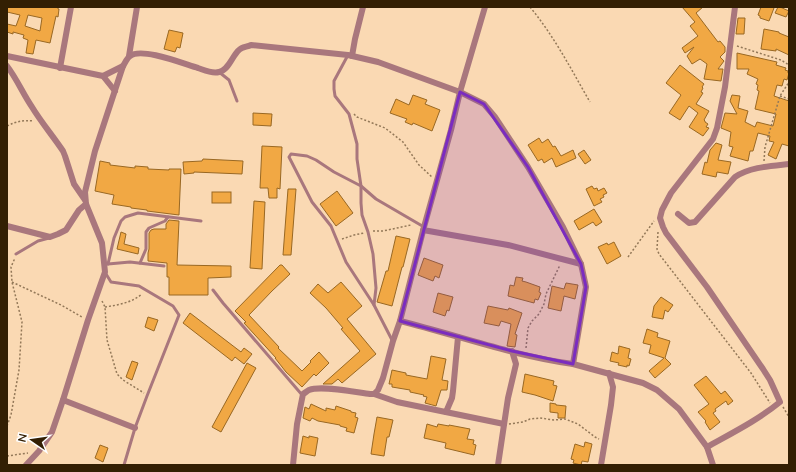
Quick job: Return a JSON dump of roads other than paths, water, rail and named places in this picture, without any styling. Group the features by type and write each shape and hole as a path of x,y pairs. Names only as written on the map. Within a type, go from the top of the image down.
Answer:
{"street":[{"path":"60,68 71,7"},
{"path":"7,226 50,237 66,230 85,202 85,192 95,151 123,66 129,56 137,7"},
{"path":"350,55 364,7"},
{"path":"374,394 378,390 383,378 400,321 422,227 485,7"},
{"path":"707,447 773,408 780,402 763,369 706,287 666,233 660,218 662,210 671,194 713,139 718,128 735,7"},
{"path":"129,56 135,53 156,55 208,72 219,72 226,68 240,49 251,46 350,55 378,62 460,92 484,104 495,117 528,167 559,220 581,264 586,287 573,364"},
{"path":"7,56 103,76 123,66"},
{"path":"7,66 16,78 25,97 63,151 74,184 85,202 102,243 106,264 105,272 52,432 39,451 26,465"},
{"path":"103,76 115,91"},
{"path":"678,214 689,223 695,222 735,177 741,173 763,167 789,164"},
{"path":"422,227 508,245 581,264"},
{"path":"400,321 512,351 573,364 642,383 657,390 679,408 707,447 713,465"},
{"path":"446,412 452,398 458,337"},
{"path":"498,465 508,398 516,364 512,351"},
{"path":"516,364 526,354"},
{"path":"601,465 613,387 609,374"},
{"path":"293,465 297,424 303,394 308,390 315,388 374,394 397,402 504,424"},
{"path":"63,400 135,428"}],"lane":[{"path":"350,55 334,80 334,89 335,96 349,114 357,144 362,215 373,254 376,288 374,305"},
{"path":"219,72 229,80 237,101"},
{"path":"393,341 374,305 346,262 331,226 312,202 289,157 291,154 307,156 316,160 334,172 361,186 376,199 422,227"},
{"path":"164,266 130,262 106,264 121,221 125,217 138,213 201,221"},
{"path":"140,263 146,249 146,232 149,228 165,221 168,217"},
{"path":"16,254 38,241 50,237"},
{"path":"105,272 111,282 139,286 173,306 179,315 135,428 124,465"},
{"path":"213,290 303,396"}]}
